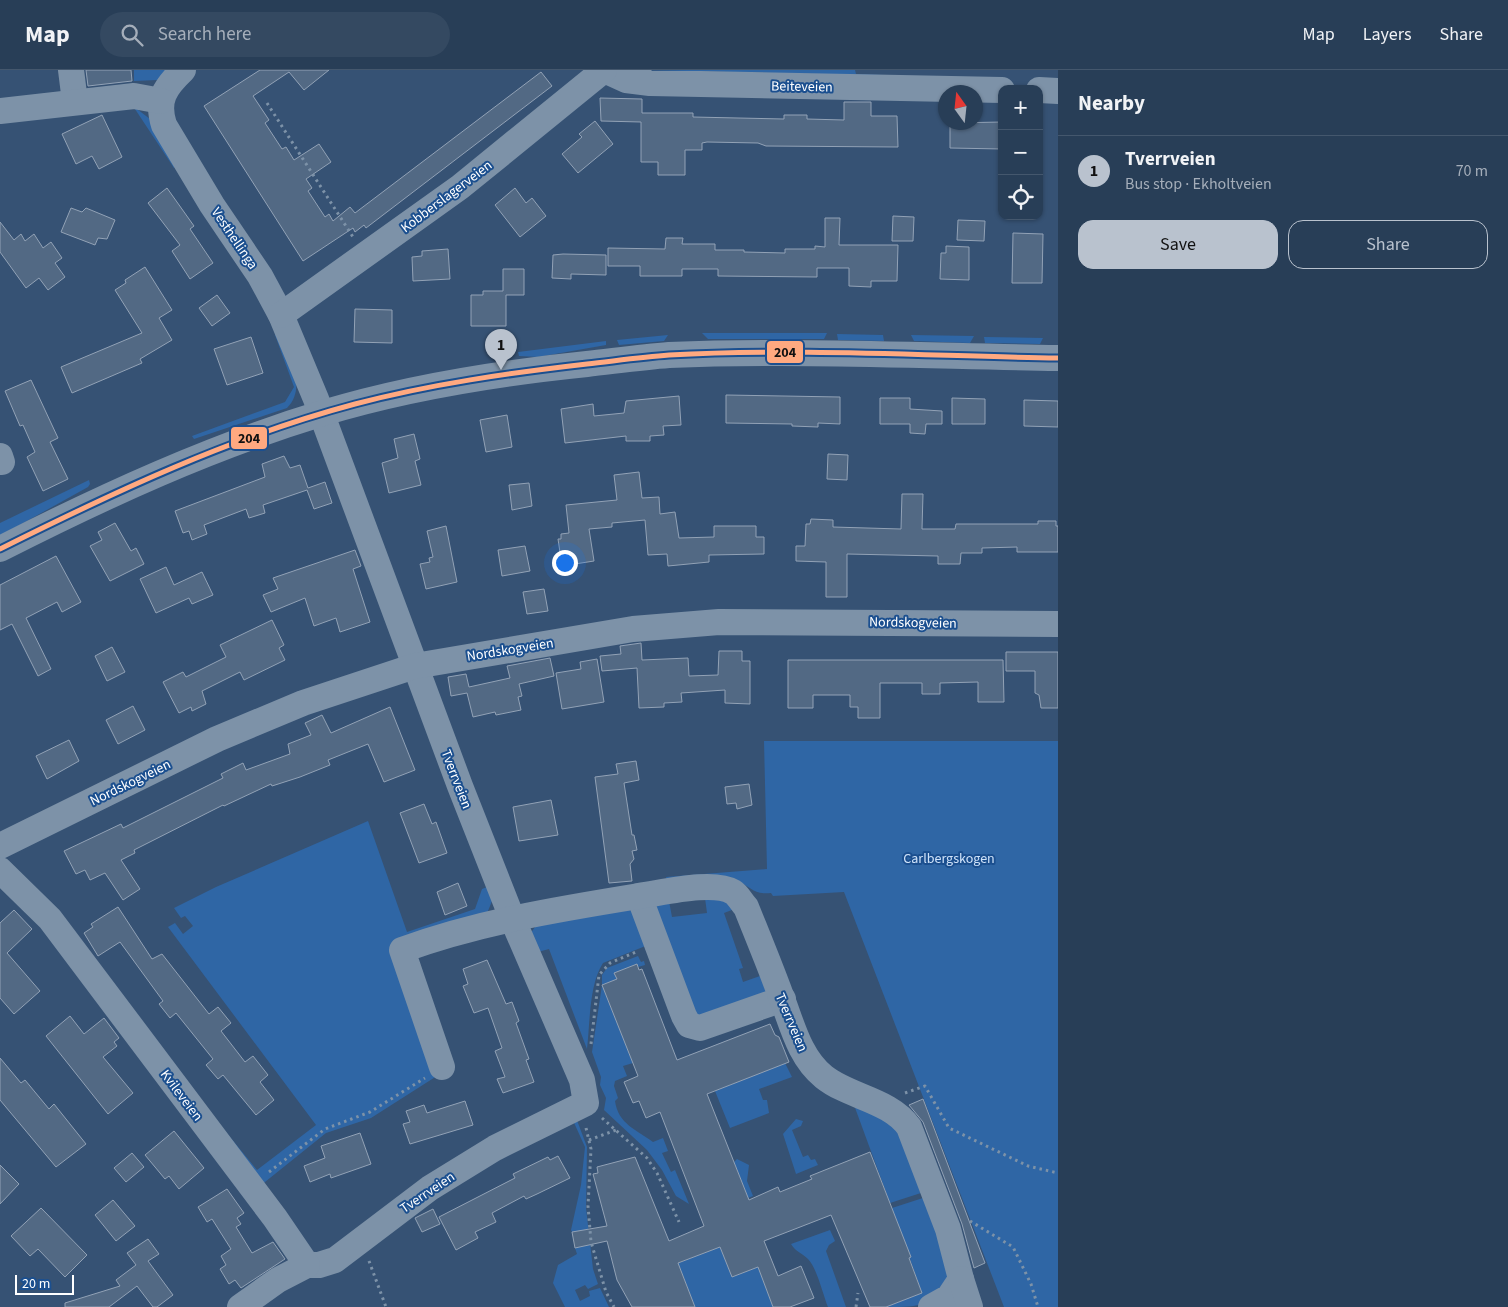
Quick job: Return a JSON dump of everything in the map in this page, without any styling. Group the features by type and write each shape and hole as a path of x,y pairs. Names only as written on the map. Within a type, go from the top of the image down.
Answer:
{"street":[{"path":"71,70 75,102"},
{"path":"0,111 134,96 161,100 169,83 183,70"},
{"name":"Beiteveien","path":"604,70 626,80 650,83 998,90"},
{"name":"Kobberslagerveien","path":"281,314 365,256 460,186 604,70"},
{"path":"1043,90 1058,91"},
{"name":"Vesthellinga","path":"161,100 160,114 164,125 212,205 260,276 281,314 322,414"},
{"path":"0,549 61,518 168,470 322,414 428,387 534,370 666,356 757,353 1058,358"},
{"name":"Tverrveien","path":"307,1265 319,1265 335,1260 430,1188 496,1148 586,1103 582,1080 512,918 415,666 322,414"},
{"name":"Nordskogveien","path":"0,846 217,739 303,703 415,666 633,628 719,622 1058,624"},
{"name":"Kvileveien","path":"0,870 50,920 307,1265"},
{"name":"Tverrveien","path":"442,1067 402,950 436,938 512,918 587,903 709,887 733,892 752,905 782,999 803,1050 813,1066 834,1079 849,1093 892,1111 909,1127 948,1229 970,1307"},
{"path":"639,896 684,1016 694,1028 700,1028 782,999"},
{"path":"240,1307 278,1280 307,1265"},
{"path":"932,1307 949,1297 961,1279"}],"path":[{"path":"267,103 365,256"},
{"path":"582,1080 590,1051 600,975 610,963 658,944"},
{"path":"250,1186 325,1129 370,1112 442,1067"},
{"path":"892,1111 906,1092 925,1086 949,1128 1028,1166 1058,1173"},
{"path":"614,1307 606,1292 591,1242 588,1206 592,1161 589,1140 616,1130 626,1139 647,1158 657,1173 680,1222"},
{"path":"948,1229 971,1220 1013,1247 1031,1284 1038,1307"},
{"path":"361,1240 386,1307"},
{"path":"856,1307 858,1293"}],"green space":[{"path":"134,70 171,70 157,80 134,81"},
{"path":"641,70 855,70 856,74 910,76"},
{"path":"133,106 150,119 176,165 174,168"},
{"path":"280,333 291,361 296,381 296,391 293,400 287,408 194,439 192,436 285,402 294,387 275,335"},
{"path":"702,333 827,333 824,339 708,339"},
{"path":"837,334 883,335 884,341 838,340"},
{"path":"668,335 664,341 619,345 617,340"},
{"path":"911,335 974,336 970,343 914,341"},
{"path":"984,337 1043,338 1040,344 985,343"},
{"path":"606,341 606,345 538,357 519,356 518,352"},
{"path":"89,480 90,484 88,487 0,536 0,523"},
{"name":"Carlbergskogen","path":"764,741 1058,741 1058,1307 1004,1307 844,892 773,896 771,893 756,892 737,881 668,882 666,877 767,869"},
{"path":"368,821 407,932 475,909 482,889 487,887 492,901 486,916 411,943 440,1074 371,1118 326,1133 260,1186 197,1097 257,1170 316,1125 168,927 175,923 183,934 193,926 185,916 181,918 174,908 216,887"},
{"path":"719,897 737,908 724,913 743,968 739,969 743,982 760,976 767,994 698,1021 650,904 669,901 672,917 707,913 705,898"},
{"path":"629,909 635,914 648,945 603,963 595,982 587,1049 549,949 534,953 530,934 538,923"},
{"path":"638,956 641,962 644,961 645,965 638,967 637,964 615,973 617,979 602,985 602,975 607,968"},
{"path":"602,985 633,1063 623,1066 627,1076 615,1081 614,1086 618,1098 615,1101 617,1109 629,1126 653,1142 663,1138 668,1151 662,1153 671,1172 675,1170 689,1204 676,1196 662,1170 647,1150 604,1110 606,1098 600,1085 601,1077 592,1052"},
{"path":"785,1063 792,1077 759,1089 763,1100 767,1100 769,1113 730,1128 715,1091"},
{"path":"854,1105 895,1124 924,1192 890,1203"},
{"path":"575,1115 587,1147 586,1208 593,1269 598,1284 588,1289 585,1285 575,1290 580,1301 590,1296 589,1291 600,1288 609,1307 565,1307 553,1283 558,1265 577,1254 575,1248 584,1246 581,1231 572,1232 571,1230 581,1185 585,1147 571,1116"},
{"path":"796,1119 803,1121 801,1126 792,1130 803,1157 808,1155 811,1160 815,1159 818,1165 796,1174 783,1134"},
{"path":"737,1159 749,1165 747,1181 753,1196 748,1198 734,1162"},
{"path":"926,1197 949,1275 935,1294 924,1303 886,1307 922,1293 892,1208"},
{"path":"830,1230 835,1241 829,1245 826,1251 846,1307 828,1307 811,1263 791,1244"},
{"path":"720,1247 732,1277 758,1267 773,1307 695,1307 678,1263"}],"building":[{"path":"86,70 131,70 132,81 88,86"},
{"path":"260,70 329,70 304,90 289,72 253,96 269,120 265,123 282,149 286,147 294,160 319,144 331,162 306,179 312,188 308,191 325,217 329,214 333,221 350,207 355,213 541,72 552,86 366,228 364,225 355,232 353,228 303,261 204,106"},
{"path":"600,98 642,99 642,113 693,113 693,117 784,119 784,115 807,115 807,119 844,120 844,102 871,102 871,116 897,116 898,147 766,146 758,143 707,142 702,143 702,150 685,150 685,175 658,175 658,162 641,162 641,122 601,121"},
{"path":"102,115 122,157 99,169 92,156 76,164 62,134"},
{"path":"595,121 613,144 578,173 562,154 582,137 579,134"},
{"path":"983,122 998,122 998,149 950,148 950,130 983,130"},
{"path":"167,188 194,226 190,229 213,263 190,279 172,251 180,245 148,203"},
{"path":"515,188 526,203 532,198 546,216 520,237 495,205"},
{"path":"71,208 82,212 86,208 115,220 107,239 98,238 95,245 61,232"},
{"path":"893,216 914,217 913,241 892,241"},
{"path":"825,218 840,218 839,245 898,245 897,281 871,281 871,287 849,286 849,268 817,268 817,277 718,276 718,269 682,269 682,276 640,276 640,266 608,266 608,248 665,249 666,238 683,238 682,244 715,244 715,250 744,250 744,252 785,253 785,249 825,247"},
{"path":"958,220 985,221 984,241 957,240"},
{"path":"0,222 14,240 21,234 25,241 34,234 43,248 51,242 62,258 55,263 65,277 48,290 39,278 26,288 0,252"},
{"path":"1013,233 1043,234 1042,283 1012,283"},
{"path":"946,246 969,247 969,280 940,279 941,253 946,253"},
{"path":"448,249 450,279 413,281 412,257 422,256 422,251"},
{"path":"553,255 606,255 606,275 571,274 571,279 552,278"},
{"path":"145,267 172,310 159,318 172,340 140,359 142,363 72,393 61,367 142,333 115,290 126,283 125,280"},
{"path":"503,269 524,269 524,295 506,295 506,326 471,326 471,295 483,295 483,291 503,291"},
{"path":"217,295 230,313 212,326 199,308"},
{"path":"355,309 392,310 392,343 354,342"},
{"path":"251,337 263,373 227,385 214,349"},
{"path":"31,380 58,438 50,442 68,479 43,491 27,457 35,452 23,425 20,426 5,391"},
{"path":"726,395 840,397 840,424 818,423 818,427 792,426 792,424 726,423"},
{"path":"679,396 681,425 663,426 664,435 650,436 650,441 626,441 626,436 565,443 561,409 593,404 594,416 624,413 626,401"},
{"path":"880,398 910,398 910,409 942,411 942,424 926,424 925,434 910,433 910,424 880,424"},
{"path":"952,398 985,399 985,424 952,424"},
{"path":"1024,400 1058,401 1058,427 1024,426"},
{"path":"507,415 512,447 486,452 480,420"},
{"path":"414,434 420,459 415,461 421,485 389,493 382,463 398,458 394,439"},
{"path":"828,454 848,455 847,480 827,479"},
{"path":"284,456 290,468 300,465 308,488 325,482 332,503 314,509 307,490 263,505 265,513 249,518 246,509 204,525 207,534 192,540 189,531 183,533 175,511 265,477 262,464"},
{"path":"639,472 642,498 659,497 660,514 675,512 679,538 714,537 714,526 756,526 756,537 764,537 764,554 709,555 709,562 668,566 667,554 648,555 645,520 612,523 612,527 589,529 594,561 562,566 558,539 561,539 561,534 569,533 566,505 617,500 614,475"},
{"path":"529,483 532,506 512,510 509,485"},
{"path":"902,494 923,494 922,529 955,529 956,524 1038,524 1038,521 1056,521 1056,526 1058,526 1058,552 1017,552 1017,547 982,548 982,553 961,553 960,564 938,564 938,556 847,554 847,597 826,597 826,562 796,561 796,546 805,546 806,524 810,524 811,519 833,520 833,527 901,529"},
{"path":"115,523 131,551 136,548 144,564 110,581 90,546 102,540 98,532"},
{"path":"446,526 457,582 426,589 420,564 430,562 429,558 433,557 427,531"},
{"path":"525,546 530,571 502,576 498,550"},
{"path":"355,550 361,566 353,569 370,622 340,632 336,618 314,626 305,598 271,612 263,595 278,589 273,578"},
{"path":"56,556 81,602 62,612 57,602 26,618 51,669 38,676 12,624 0,630 0,585"},
{"path":"166,567 174,585 202,572 213,595 192,604 189,598 156,613 140,579"},
{"path":"544,589 548,611 527,614 523,592"},
{"path":"272,620 284,645 279,648 285,660 244,680 240,672 202,691 206,704 192,711 191,707 179,713 163,682 183,672 186,677 226,657 220,645"},
{"path":"641,643 642,660 688,658 689,676 718,675 719,651 742,651 742,661 750,661 750,704 725,703 725,690 681,693 682,702 664,703 664,707 639,708 637,668 602,671 600,656 621,654 620,646"},
{"path":"112,647 125,672 107,681 95,656"},
{"path":"1006,652 1058,652 1058,708 1041,708 1039,695 1035,693 1035,671 1006,671"},
{"path":"550,658 554,676 519,684 522,696 518,697 521,710 496,715 495,712 473,717 467,693 451,696 448,677 466,674 469,687 510,678 507,666"},
{"path":"597,659 604,702 562,709 556,673 581,669 580,662"},
{"path":"788,660 1003,660 1004,702 978,702 978,682 940,683 940,694 922,694 922,683 880,683 880,718 858,718 858,707 850,707 850,695 813,695 813,708 788,708"},
{"path":"133,706 145,730 118,744 106,720"},
{"path":"390,707 415,770 384,782 368,744 328,760 330,765 300,777 272,786 271,784 223,805 134,850 135,853 121,860 140,889 123,900 105,873 90,880 85,870 76,874 64,851 121,824 123,828 223,778 221,774 243,763 246,770 290,754 288,744 311,735 305,723 322,715 331,733"},
{"path":"69,740 79,761 47,779 36,756"},
{"path":"636,761 639,780 624,783 632,835 634,835 637,850 632,851 634,859 630,864 632,881 609,883 595,777 618,774 616,764"},
{"path":"749,784 752,805 737,809 736,803 727,804 725,787"},
{"path":"551,800 558,835 519,841 513,807"},
{"path":"424,804 432,824 436,822 447,853 419,863 400,813"},
{"path":"458,883 467,906 445,915 437,892"},
{"path":"118,907 152,959 162,954 209,1014 218,1007 231,1023 221,1031 245,1062 253,1056 268,1075 260,1082 274,1100 256,1115 223,1075 218,1079 206,1065 213,1059 176,1013 170,1018 159,1004 163,1001 120,942 98,956 84,933 93,927 91,924"},
{"path":"14,910 32,929 7,953 40,991 14,1014 0,998 0,923"},
{"path":"487,960 506,1004 512,1002 519,1021 516,1023 529,1059 526,1060 534,1082 503,1093 497,1079 505,1077 495,1051 502,1048 488,1008 474,1013 463,986 468,984 463,969"},
{"path":"637,964 639,970 642,969 677,1060 770,1024 775,1035 779,1037 789,1062 707,1094 749,1200 778,1187 780,1192 812,1179 810,1176 870,1152 911,1257 909,1258 922,1293 886,1307 870,1307 831,1215 764,1241 778,1276 801,1266 814,1298 790,1307 773,1307 758,1267 732,1277 720,1247 678,1263 695,1307 632,1307 617,1280 607,1241 575,1248 572,1232 607,1226 593,1174 598,1173 597,1167 635,1157 669,1241 704,1226 660,1112 646,1118 639,1101 633,1103 624,1082 638,1076 602,985 617,979 614,973"},
{"path":"70,1016 84,1034 104,1018 119,1038 114,1042 117,1046 103,1057 133,1093 108,1114 46,1036"},
{"path":"0,1058 21,1083 25,1080 49,1109 54,1104 86,1144 56,1167 0,1100"},
{"path":"923,1099 985,1263 974,1268 962,1224 923,1122 909,1105"},
{"path":"465,1101 473,1125 410,1144 403,1124 410,1122 406,1111 424,1105 427,1113"},
{"path":"174,1131 204,1168 179,1189 169,1176 165,1179 145,1155"},
{"path":"360,1133 371,1164 331,1178 330,1174 310,1182 304,1166 325,1158 321,1146"},
{"path":"132,1153 144,1167 126,1182 114,1168"},
{"path":"558,1156 570,1178 526,1199 524,1196 492,1213 496,1222 475,1232 478,1238 456,1250 439,1217 515,1178 513,1174 548,1157 550,1160"},
{"path":"0,1165 19,1184 0,1204"},
{"path":"227,1189 244,1213 237,1218 241,1224 236,1227 252,1253 273,1242 285,1259 241,1288 235,1280 229,1284 220,1269 226,1265 221,1256 231,1249 212,1219 207,1222 198,1207"},
{"path":"113,1200 135,1226 116,1241 95,1215"},
{"path":"41,1208 87,1255 65,1277 38,1249 30,1256 11,1236"},
{"path":"433,1209 440,1224 422,1232 415,1218"},
{"path":"148,1239 159,1254 148,1261 173,1295 157,1307 153,1307 137,1286 109,1307 65,1307 65,1303 120,1286 116,1280 136,1265 127,1253"}],"transit line":[{"name":"204","path":"0,549 86,507 218,449 309,417 355,404 441,385 529,371 669,355 815,352 1058,358"}],"place":[{"name":"Tverrveien","path":"501,370"}]}
